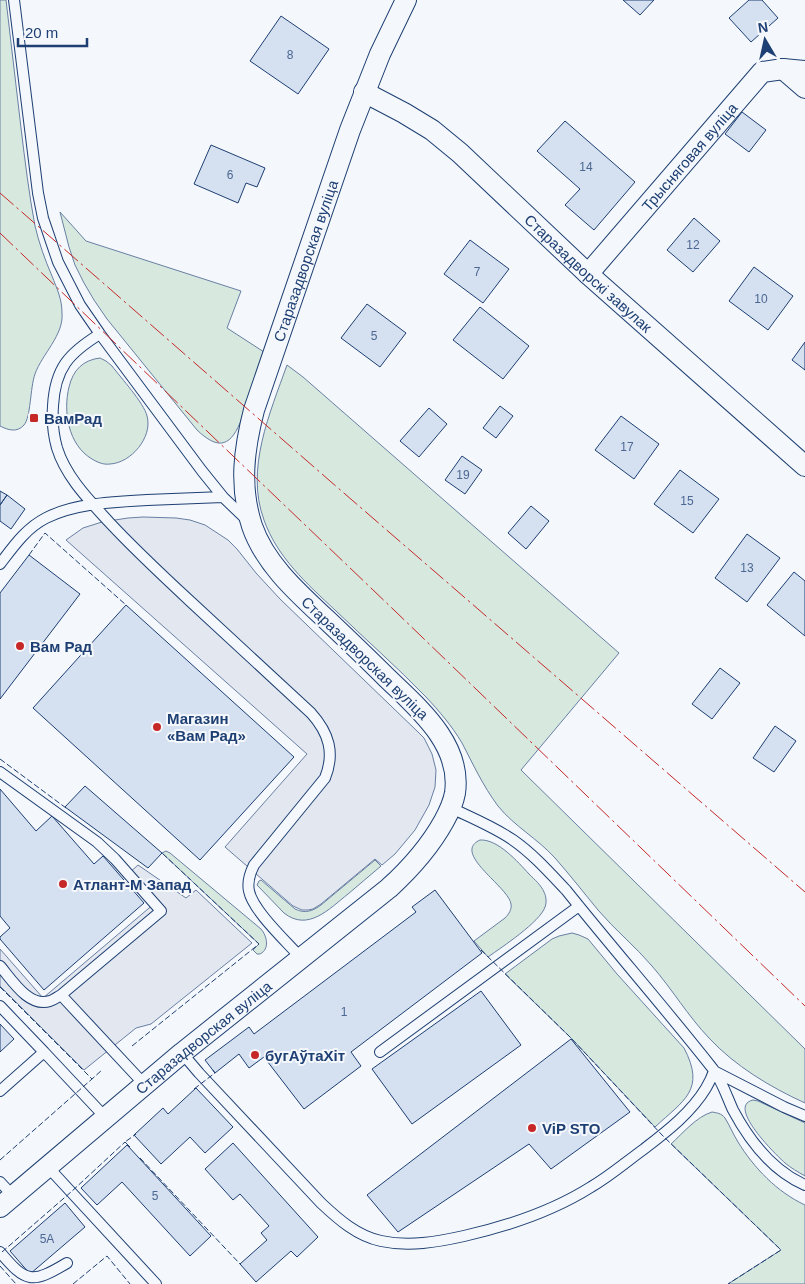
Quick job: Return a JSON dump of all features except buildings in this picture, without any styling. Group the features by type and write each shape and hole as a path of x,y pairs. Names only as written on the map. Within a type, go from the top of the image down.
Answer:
{"street":[{"name":"Старазадворская вуліца","path":"4,1195 48,1167 144,1084 389,888 425,852 451,808 455,792 455,774 450,755 440,735 420,709 298,593 276,568 252,526 245,493 244,462 254,410 364,92 406,0"},
{"name":"Трысняговая вуліца","path":"588,274 762,72 783,69 805,71"},
{"path":"783,69 805,88"},
{"name":"Старазадворскі завулак","path":"364,92 432,130 460,153 588,274 805,466"}],"lane":[{"path":"14,0 38,193 43,218 58,262 80,305 100,334 223,497 252,526"},
{"path":"100,334 73,353 64,364 58,376 53,404 54,436 57,448 69,474 93,505 117,531 318,720 328,739 330,759 325,778 254,865 248,882 249,891 256,907 301,958"},
{"path":"0,564 22,536 39,522 60,512 119,502 223,497"},
{"path":"0,772 97,842 161,910 61,995 50,1001 44,1002 31,999 0,966"},
{"path":"451,808 499,831 526,850 552,875 714,1071 744,1130 757,1146 784,1172 805,1186"},
{"path":"380,1052 579,906"},
{"path":"61,995 144,1084"},
{"path":"0,1006 105,1117"},
{"path":"0,1091 44,1052"},
{"path":"182,1053 321,1203 338,1218 358,1232 379,1241 402,1244 426,1243 486,1230 537,1214 582,1192 616,1170 662,1135 695,1103 706,1088 714,1071"},
{"path":"714,1071 805,1116"},
{"path":"48,1167 156,1284"},
{"path":"0,1252 23,1278 30,1281 47,1278 67,1263"}],"shaded area":[{"path":"0,0 6,0 35,226 42,251 59,294 62,313 60,329 35,374 26,421 21,428 12,430 0,426"},
{"path":"60,212 86,241 241,291 227,328 264,352 240,423 236,432 227,441 216,443 197,430 107,319 75,265"},
{"path":"100,358 112,366 137,398 147,416 147,432 139,448 118,463 105,464 98,462 84,453 77,445 67,417 67,396 73,376 84,364"},
{"path":"287,365 619,653 521,770 805,1049 805,1103 779,1090 742,1067 709,1038 652,966 605,917 555,858 511,820 498,806 483,783 462,743 436,708 314,590 285,558 264,520 259,501 257,481 262,441"},
{"path":"143,517 190,520 205,525 228,540 280,599 424,738 432,754 436,770 435,787 429,805 415,830 395,854 382,865 375,859 313,909 302,910 293,906 225,847 307,754 66,540 83,528 102,522"},
{"path":"480,840 494,843 501,847 540,885 546,899 545,907 536,920 488,957 474,941 505,918 510,911 511,904 508,897 472,853 473,846"},
{"path":"166,851 261,929 265,935 266,942 263,952 257,954 253,950 259,944 162,853"},
{"path":"375,860 381,866 326,912 310,919 301,920 284,913 257,885 261,880 295,909 309,911 321,905"},
{"path":"138,865 186,898 196,890 252,943 151,1024 136,1028 84,1070 0,986 0,949 43,998 155,903 128,874"},
{"path":"572,933 588,939 684,1048 690,1062 693,1074 689,1093 655,1127 571,1038 505,974 552,939"},
{"path":"753,1100 805,1123 805,1176 785,1163 755,1131 745,1111 746,1104"},
{"path":"712,1112 720,1114 725,1118 744,1152 767,1178 785,1193 805,1205 805,1284 728,1284 781,1250 671,1144 695,1121"}],"fence":[{"path":"29,555 45,533 126,605"},
{"path":"0,759 66,808"},
{"path":"132,1046 259,944 161,854"},
{"path":"481,950 571,1038 662,1135 781,1250 728,1284"},
{"path":"0,987 92,1079 102,1070"},
{"path":"194,1089 215,1073 213,1070"},
{"path":"0,1160 92,1079"},
{"path":"130,1147 125,1142 136,1134"},
{"path":"2,1252 126,1143"},
{"path":"140,1158 241,1265"},
{"path":"73,1284 107,1256 130,1284"},
{"path":"0,1266 16,1284"}],"power":[{"path":"0,193 805,892"},
{"path":"0,233 805,1006"}],"place":[{"name":"ВамРад","path":"34,418"},
{"name":"Вам Рад","path":"20,646"},
{"name":"Магазин «Вам Рад»","path":"157,727"},
{"name":"Атлант-М Запад","path":"63,884"},
{"name":"бугАўтаХіт","path":"255,1055"},
{"name":"ViP STO","path":"532,1128"}]}
